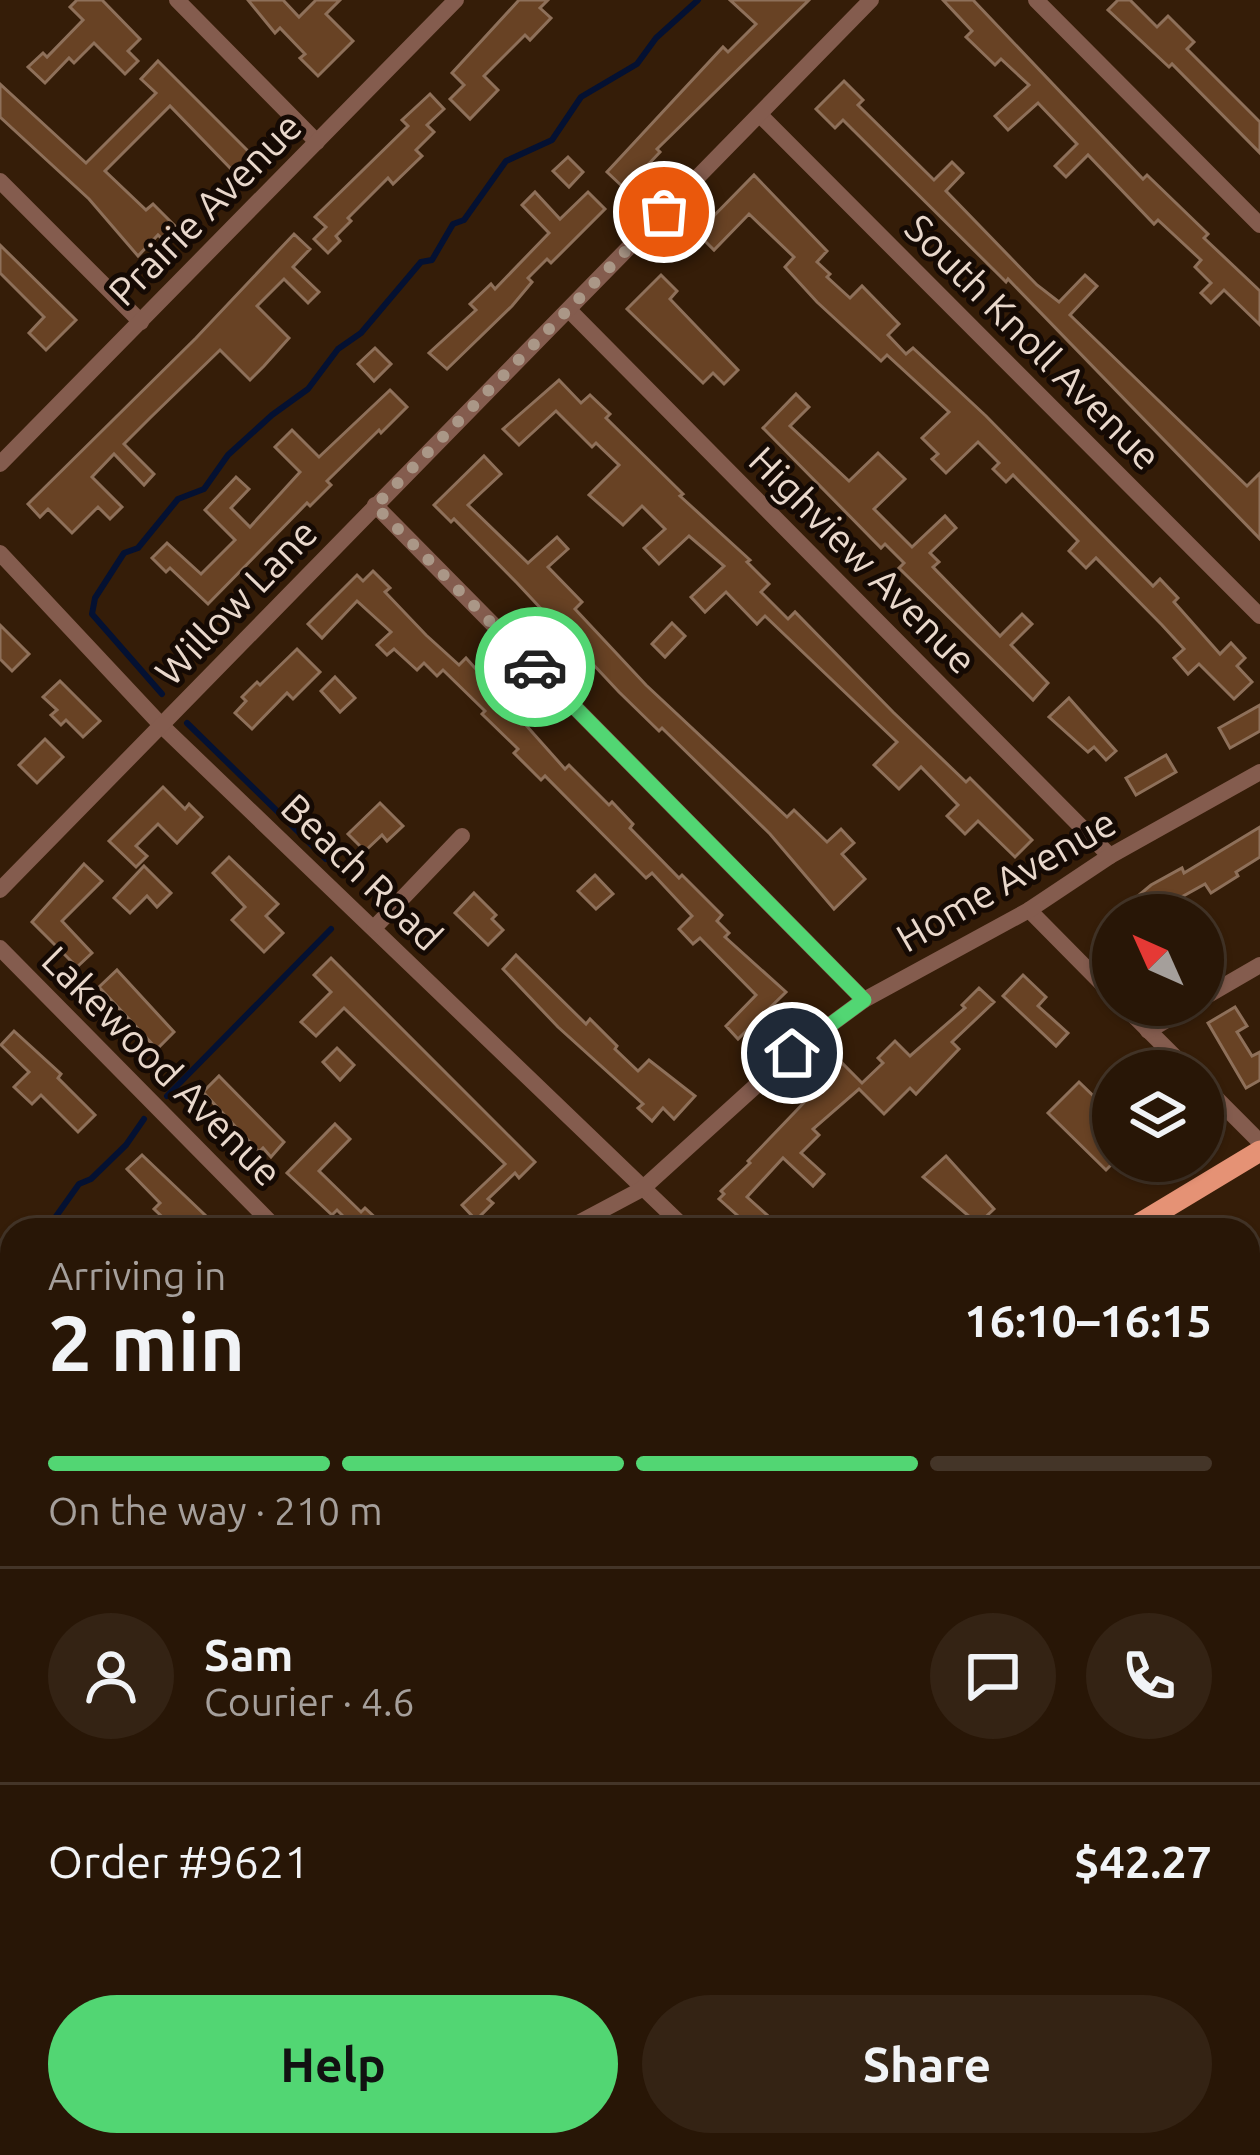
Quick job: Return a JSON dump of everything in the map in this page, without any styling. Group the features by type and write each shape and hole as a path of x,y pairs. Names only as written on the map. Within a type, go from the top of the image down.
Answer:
{"main road":[{"path":"1148,1218 1260,1146"}],"street":[{"path":"177,0 317,142"},
{"name":"Prairie Avenue","path":"0,464 456,0"},
{"name":"Willow Lane","path":"0,890 871,0"},
{"path":"1036,0 1260,225"},
{"name":"South Knoll Avenue","path":"760,115 1260,616"},
{"path":"0,181 141,322"},
{"name":"Highview Avenue","path":"569,310 1110,856"},
{"path":"375,506 864,1000"},
{"name":"Beach Road","path":"0,553 162,726 674,1218"},
{"name":"Home Avenue","path":"588,1218 642,1190 792,1053 864,1000 1029,910 1110,856 1260,772"},
{"path":"374,928 462,836"},
{"path":"1029,910 1092,974"},
{"name":"Lakewood Avenue","path":"0,948 266,1218"},
{"path":"1224,986 1260,965"},
{"path":"1144,1026 1168,1050"},
{"path":"1148,1030 1155,1026"},
{"path":"1224,1107 1260,1146"}],"building":[{"path":"77,0 102,0 140,39 128,51 138,61 125,74 94,43 74,63 69,58 45,83 28,67 43,53 47,57 83,20 70,7"},
{"path":"248,0 283,0 299,17 316,0 340,0 326,14 353,41 318,76 300,58 305,54 280,28 275,33"},
{"path":"519,0 548,0 540,8 551,18 530,40 525,35 484,76 498,90 470,119 450,99 464,85 452,73"},
{"path":"730,0 809,0 657,149 660,152 625,189 607,172 723,47 728,52 756,24"},
{"path":"943,0 973,0 1143,179 1147,175 1208,234 1204,238 1260,291 1260,325 1224,290 1211,303 1201,293 1211,283 1195,267 1201,260 1158,220 1154,224 1088,155 1066,177 1055,166 1077,144 1038,103 1008,130 995,116 1029,85 1001,59 995,65 966,37 972,31"},
{"path":"1118,0 1130,0 1157,27 1168,16 1194,42 1187,49 1260,122 1260,153 1172,64 1169,67 1108,10"},
{"path":"158,61 252,155 235,173 170,106 105,171 146,210 153,204 177,228 164,241 158,235 138,256 89,199 0,117 0,84 86,163 156,93 141,79"},
{"path":"844,81 863,100 858,105 934,180 952,162 963,173 946,191 1037,285 1059,302 1085,275 1097,286 1070,315 1247,486 1260,473 1260,539 1008,279 1006,282 843,120 835,128 816,109"},
{"path":"430,94 444,109 427,125 434,132 416,150 422,156 393,184 388,178 348,218 351,221 336,236 340,241 328,253 314,239 326,227 315,217 408,126 402,120"},
{"path":"568,157 583,172 569,187 553,171"},
{"path":"754,175 827,251 817,262 830,274 827,277 850,298 862,286 899,324 888,335 906,354 913,348 986,416 1153,586 1160,579 1220,654 1231,643 1245,658 1237,666 1252,682 1234,699 1199,664 1188,674 1174,658 1184,649 1096,558 1086,568 1069,551 1078,541 1013,475 1006,482 993,469 999,463 978,442 946,473 932,459 938,454 922,438 949,412 887,355 881,361 817,302 785,267 794,257 749,214 714,250 697,233"},
{"path":"535,192 560,219 588,192 605,209 551,263 547,259 528,278 532,282 512,306 447,369 429,353 476,310 470,304 491,284 495,289 549,233 522,205"},
{"path":"294,234 310,249 293,267 319,292 308,303 284,279 257,306 289,338 264,366 250,380 220,350 151,417 124,444 154,474 144,485 114,454 92,477 122,507 110,519 98,507 72,533 48,509 40,517 28,504"},
{"path":"0,245 76,320 46,350 29,333 44,317 0,273"},
{"path":"661,275 677,291 670,299 738,370 724,384 713,373 703,383 627,309"},
{"path":"375,348 391,364 374,381 358,364"},
{"path":"559,380 581,403 590,395 610,414 606,418 683,494 680,496 750,560 747,562 769,584 761,592 788,619 795,612 893,712 966,782 970,778 1032,840 1015,857 978,821 965,834 947,816 958,805 921,767 899,789 874,765 897,742 765,616 757,624 726,592 705,612 691,597 724,566 689,536 659,564 644,548 665,529 642,506 623,525 589,495 619,465 596,443 592,447 556,411 519,445 503,429"},
{"path":"390,390 407,407 327,481 331,485 310,506 307,503 208,604 170,568 166,572 152,558 167,543 201,574 235,540 205,510 236,477 249,489 231,508 250,527 300,472 275,447 292,430 319,457"},
{"path":"796,394 809,407 790,426 849,481 878,453 905,479 874,509 912,547 945,516 956,528 930,553 939,562 933,567 1000,636 1022,614 1032,624 1011,645 1048,683 1033,700 899,568 904,563 885,544 881,548 763,428"},
{"path":"484,456 501,474 468,505 528,563 557,537 568,549 548,567 582,602 575,609 646,685 787,817 794,810 827,842 841,829 854,843 842,854 865,879 834,909 770,834 619,692 454,519 451,522 434,505"},
{"path":"373,571 390,588 385,592 426,635 459,665 466,658 565,769 569,765 609,805 612,802 633,824 630,828 722,915 717,921 729,933 725,937 786,992 738,1039 726,1026 756,995 700,938 693,944 679,929 692,916 652,873 646,878 545,776 541,780 482,714 485,711 443,670 437,676 424,663 417,670 394,649 387,655 377,645 391,632 357,601 322,638 308,624 357,575 363,581"},
{"path":"672,623 685,636 665,657 652,644"},
{"path":"0,625 29,654 12,671 0,659"},
{"path":"297,649 320,672 293,699 287,693 252,729 235,713 246,701 242,697"},
{"path":"335,677 355,698 340,712 321,691"},
{"path":"60,681 100,721 83,737 66,720 61,725 51,715 57,710 43,697"},
{"path":"1069,698 1116,751 1106,760 1094,747 1088,752 1049,717"},
{"path":"1260,705 1260,731 1230,748 1219,728"},
{"path":"45,739 63,757 37,783 19,765"},
{"path":"1166,755 1176,772 1136,795 1126,778"},
{"path":"163,787 185,809 189,804 202,817 177,843 158,824 136,846 147,856 136,867 109,841"},
{"path":"380,803 403,826 387,841 382,835 365,851 348,834"},
{"path":"1260,827 1260,857 1211,893 1205,884 1187,894 1140,894 1182,868 1184,873"},
{"path":"229,857 278,904 266,916 283,933 264,952 232,920 245,907 213,873"},
{"path":"84,864 102,881 62,921 92,953 77,967 32,922"},
{"path":"144,866 171,893 157,907 147,896 130,913 114,898"},
{"path":"595,875 613,894 596,909 578,891"},
{"path":"474,893 496,915 492,919 503,930 488,945 455,913"},
{"path":"516,955 586,1024 590,1019 638,1071 649,1060 695,1096 674,1119 663,1108 652,1121 638,1108 643,1104 503,969"},
{"path":"331,958 535,1162 519,1178 515,1173 488,1199 493,1203 478,1218 462,1205 505,1164 344,1008 316,1036 301,1022 331,992 314,975"},
{"path":"117,970 174,1032 157,1049 99,987"},
{"path":"1023,975 1046,997 1038,1006 1068,1033 1056,1046 1003,996"},
{"path":"979,988 994,1002 952,1042 959,1049 916,1094 910,1088 884,1114 859,1089 813,1129 819,1135 801,1153 824,1174 813,1186 783,1158 747,1197 767,1215 764,1218 740,1218 719,1199 748,1161 842,1063 862,1083 883,1063 878,1058 895,1041 910,1056 965,1008 962,1005"},
{"path":"1235,1007 1247,1026 1237,1032 1252,1056 1260,1052 1260,1080 1246,1088 1210,1026 1224,1026 1224,1014"},
{"path":"14,1031 61,1074 58,1078 95,1115 78,1132 41,1095 32,1104 14,1087 29,1072 1,1045"},
{"path":"337,1048 354,1065 340,1080 323,1062"},
{"path":"219,1076 284,1142 271,1157 263,1148 259,1152 203,1092"},
{"path":"1079,1082 1092,1095 1092,1156 1048,1113"},
{"path":"335,1124 350,1139 319,1171 361,1212 365,1208 376,1218 345,1218 337,1210 332,1215 287,1173"},
{"path":"142,1155 205,1215 163,1218 154,1209 160,1203 127,1169"},
{"path":"946,1156 994,1209 984,1218 971,1218 923,1177"}],"waterway":[{"path":"162,694 92,614 95,598 124,553 138,548 178,499 204,489 228,455 308,389 338,349 361,333 421,262 432,260 453,224 464,220 506,161 552,140 581,97 637,64 656,38 698,0"},
{"path":"187,723 326,859"},
{"path":"167,1096 331,929"},
{"path":"55,1218 79,1184 91,1179 126,1145 144,1119"}],"way so far":[{"path":"535,667 375,506 664,212"}],"route":[{"path":"535,667 864,1000 792,1053"}]}
